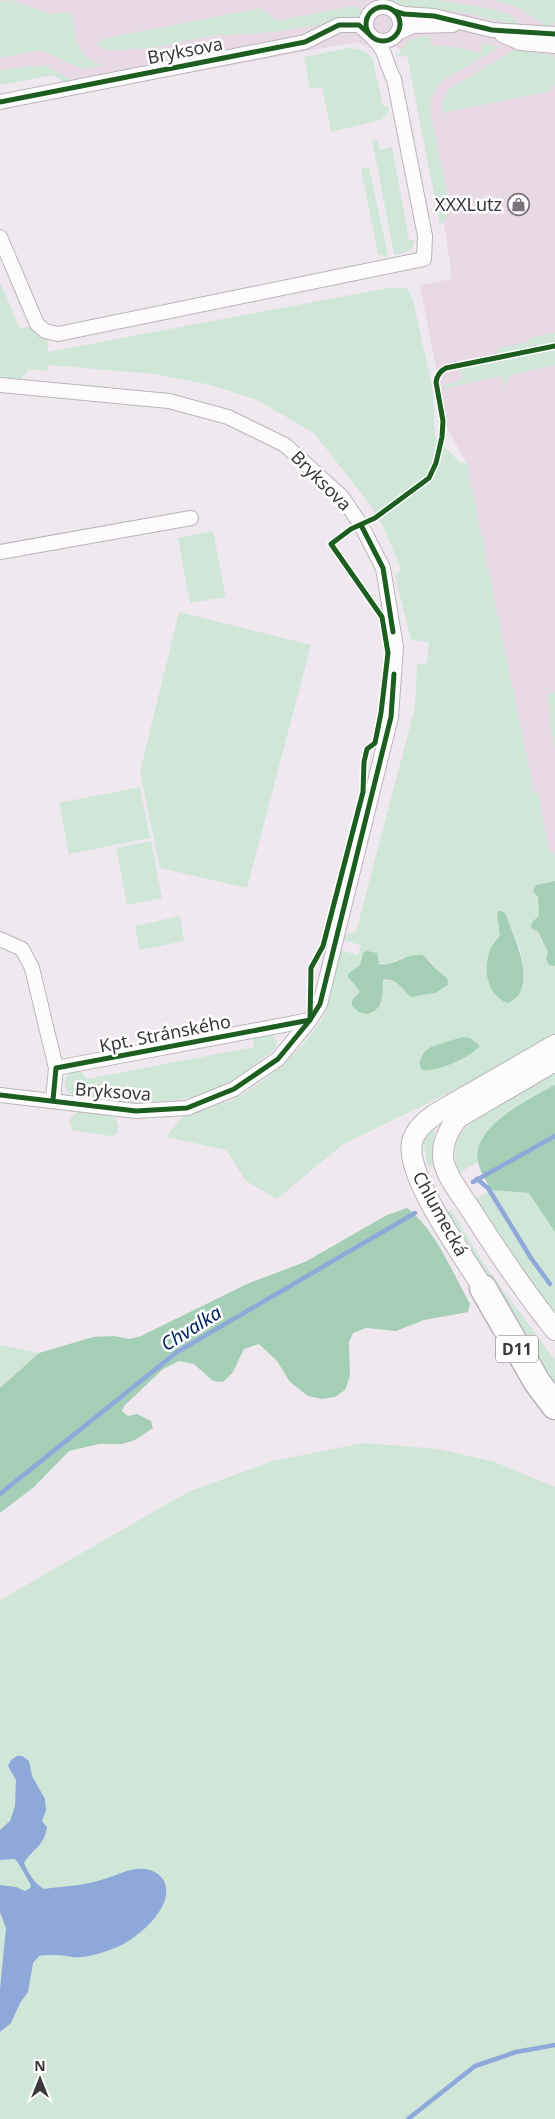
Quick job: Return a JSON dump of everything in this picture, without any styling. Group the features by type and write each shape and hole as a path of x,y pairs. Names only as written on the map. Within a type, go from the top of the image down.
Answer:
{"highway":[{"name":"Chlumecká","path":"483,1288 536,1382 555,1406"}],"main road":[{"name":"Chlumecká","path":"483,1288 422,1189 413,1163 413,1141 422,1125 437,1113 555,1045"},
{"name":"Chlumecká","path":"555,1061 459,1117 453,1123 447,1135 443,1157 446,1169 481,1226 511,1271 555,1330"}],"street":[{"path":"394,79 388,69 383,47 371,36 366,25 366,20 371,11 380,7 404,14 434,16 492,30 555,34"},
{"path":"0,237 37,324 45,331 58,334 424,259 425,236 394,79 391,45 399,24 394,11"},
{"path":"371,36 384,40 408,27 461,24"},
{"name":"Bryksova","path":"0,102 305,42 339,25 359,25 371,36"},
{"path":"492,30 520,43 555,46"},
{"name":"Bryksova","path":"0,1095 136,1111 188,1108 234,1089 278,1059 310,1020 320,1004 392,717 396,647 383,568 361,525 342,497 285,446 228,416 169,401 1,385"},
{"path":"0,552 190,518"},
{"path":"0,939 22,949 32,968 56,1068 53,1100"},
{"name":"Kpt. Stránského","path":"56,1068 310,1020"}],"shaded area":[{"path":"0,0 555,0 555,879 538,794 534,794 467,463 448,430 420,285 452,279 446,235 410,53 396,47 377,51 356,42 77,94 72,81 44,68 0,76"}],"green space":[{"path":"11,0 51,14 71,12 79,47 83,54 97,63 107,65 82,69 43,51 0,58 0,2"},
{"path":"390,0 440,0 497,10 512,16 518,24 459,12 413,10 396,5"},
{"path":"493,0 555,0 555,22 549,27 517,7"},
{"path":"353,6 361,10 359,18 274,32 211,36 144,49 105,50 98,45 99,41 103,39 261,8 276,21"},
{"path":"430,36 431,45 462,48 481,53 484,43 500,47 442,81 432,95 430,110 450,206 449,215 440,225 407,56 396,57 395,55 399,54 403,46 409,41"},
{"path":"349,48 362,50 372,57 383,106 388,106 389,111 381,120 331,132 322,87 310,89 304,57"},
{"path":"514,50 555,57 555,84 551,91 442,113 443,100 449,89"},
{"path":"44,65 76,82 65,83 53,75 0,85 0,70"},
{"path":"377,139 380,150 392,147 409,240 415,240 413,247 405,253 395,255 372,140"},
{"path":"369,168 387,257 378,254 361,169"},
{"path":"0,282 20,328 31,327 38,334 48,338 48,352 388,288 407,288 413,300 433,391 435,436 460,463 467,463 534,793 538,793 548,846 555,857 555,881 536,885 539,916 532,922 548,952 546,959 549,965 555,966 555,1035 475,1080 342,1145 277,1199 246,1181 226,1150 166,1137 178,1122 192,1112 234,1099 271,1075 283,1064 306,1040 323,1017 331,993 339,950 358,955 361,945 342,940 349,933 356,932 415,707 417,665 427,663 429,642 411,640 395,576 401,569 383,526 368,502 314,433 257,400 211,385 155,374 48,365 47,371 29,369 21,379 0,378","holes":["497,914 507,916 521,952 523,987 493,942 500,936","362,956 386,965 401,958 431,961 438,971 426,995 419,996 397,982 383,981 381,1002 372,1012 352,1000 359,993 359,990 348,977 360,965","462,1037 476,1050 437,1069 419,1062 431,1047"]},
{"path":"555,333 555,344 496,356 496,351 500,348 527,342 530,338"},
{"path":"555,348 555,365 511,375 506,381 504,392 501,376 443,389 443,385 460,381 462,377 460,367"},
{"path":"213,531 226,597 190,603 178,538"},
{"path":"179,612 311,645 247,888 160,868 140,772"},
{"path":"555,692 555,750 547,694"},
{"path":"140,787 150,838 69,854 59,803"},
{"path":"151,841 162,898 127,905 116,848"},
{"path":"555,881 555,966 549,965 546,959 548,952 538,932 531,928 532,922 539,916 538,897 533,891 536,885"},
{"path":"499,911 502,911 508,919 518,947 523,969 521,989 516,997 508,1003 499,998 493,991 487,972 489,952 500,936 497,914"},
{"path":"180,916 184,941 140,950 135,926"},
{"path":"367,951 377,953 379,964 390,964 411,956 423,955 447,978 448,985 435,993 411,997 392,980 383,980 381,1001 377,1009 366,1014 359,1012 352,1006 352,1000 359,993 359,990 348,977 348,974 360,965 363,953"},
{"path":"272,1035 277,1041 277,1046 273,1051 223,1087 202,1095 164,1101 120,1102 82,1097 69,1093 65,1087 65,1078 71,1071 82,1072 87,1079 254,1047 253,1037"},
{"path":"462,1037 470,1038 480,1046 475,1051 452,1063 436,1069 422,1070 419,1062 425,1051 431,1047"},
{"path":"555,1070 555,1085 479,1150 478,1162 459,1173 455,1149 459,1137 468,1125"},
{"path":"555,1085 555,1232 529,1193 491,1190 478,1162 478,1149 484,1137 504,1115"},
{"path":"77,1112 98,1113 112,1117 119,1126 117,1134 111,1136 72,1130 69,1120"},
{"path":"435,1129 433,1152 435,1167 428,1167 424,1145 422,1145 427,1135"},
{"path":"491,1190 529,1193 555,1232 555,1317 475,1200"},
{"path":"407,1208 427,1228 443,1252 470,1304 468,1312 424,1320 396,1331 366,1328 353,1333 349,1342 350,1376 345,1390 335,1397 322,1399 308,1396 290,1382 277,1361 259,1344 244,1349 233,1372 223,1382 213,1381 194,1364 179,1361 163,1369 124,1406 122,1411 128,1416 137,1414 151,1421 153,1428 135,1440 122,1444 99,1444 69,1451 34,1487 0,1513 0,1388 39,1353 93,1337 114,1336 130,1339 141,1336 249,1283 305,1262 387,1215"},
{"path":"451,1210 484,1264 555,1360 555,1388 447,1212"},
{"path":"0,1345 39,1353 0,1388"},
{"path":"363,1443 439,1449 495,1462 555,1487 555,2119 0,2119 0,1600 188,1492 273,1461"}],"water":[{"path":"17,1756 22,1756 29,1761 32,1776 45,1799 46,1810 42,1821 47,1827 45,1834 41,1843 24,1863 38,1884 44,1889 80,1885 106,1879 128,1871 145,1869 153,1871 160,1876 164,1881 166,1891 165,1901 153,1920 126,1943 101,1953 83,1957 39,1956 33,1963 28,1992 20,2003 11,2023 0,2032 0,1989 6,1928 0,1912 0,1885 16,1887 25,1891 31,1885 17,1861 14,1859 0,1860 0,1830 10,1821 15,1806 16,1780 8,1766 11,1760"}],"waterway":[{"name":"Chvalka","path":"473,1182 555,1136"},
{"path":"477,1179 488,1188 531,1258 550,1284"},
{"name":"Chvalka","path":"0,1494 177,1352 415,1213"},
{"path":"408,2119 475,2066 516,2052 555,2045"}],"cycle path":[{"path":"383,7 395,12 400,24 395,36 383,41 371,36 366,24 371,12 383,7"},
{"path":"394,11 404,14 434,16 492,30 555,34"},
{"path":"0,102 305,42 339,25 359,25 369,34"},
{"path":"53,1100 56,1068 310,1020 311,968 323,946 363,792 364,762 367,749 375,743 381,713 388,653 382,617 331,544 351,529 375,518 429,478 436,463 442,437 443,421 436,382 442,370 555,346"},
{"path":"361,525 383,568 393,632"},
{"path":"0,1095 136,1111 187,1108 234,1089 278,1059 310,1020 320,1004 391,717 394,674"}],"place":[{"name":"XXXLutz","path":"518,205"}]}
